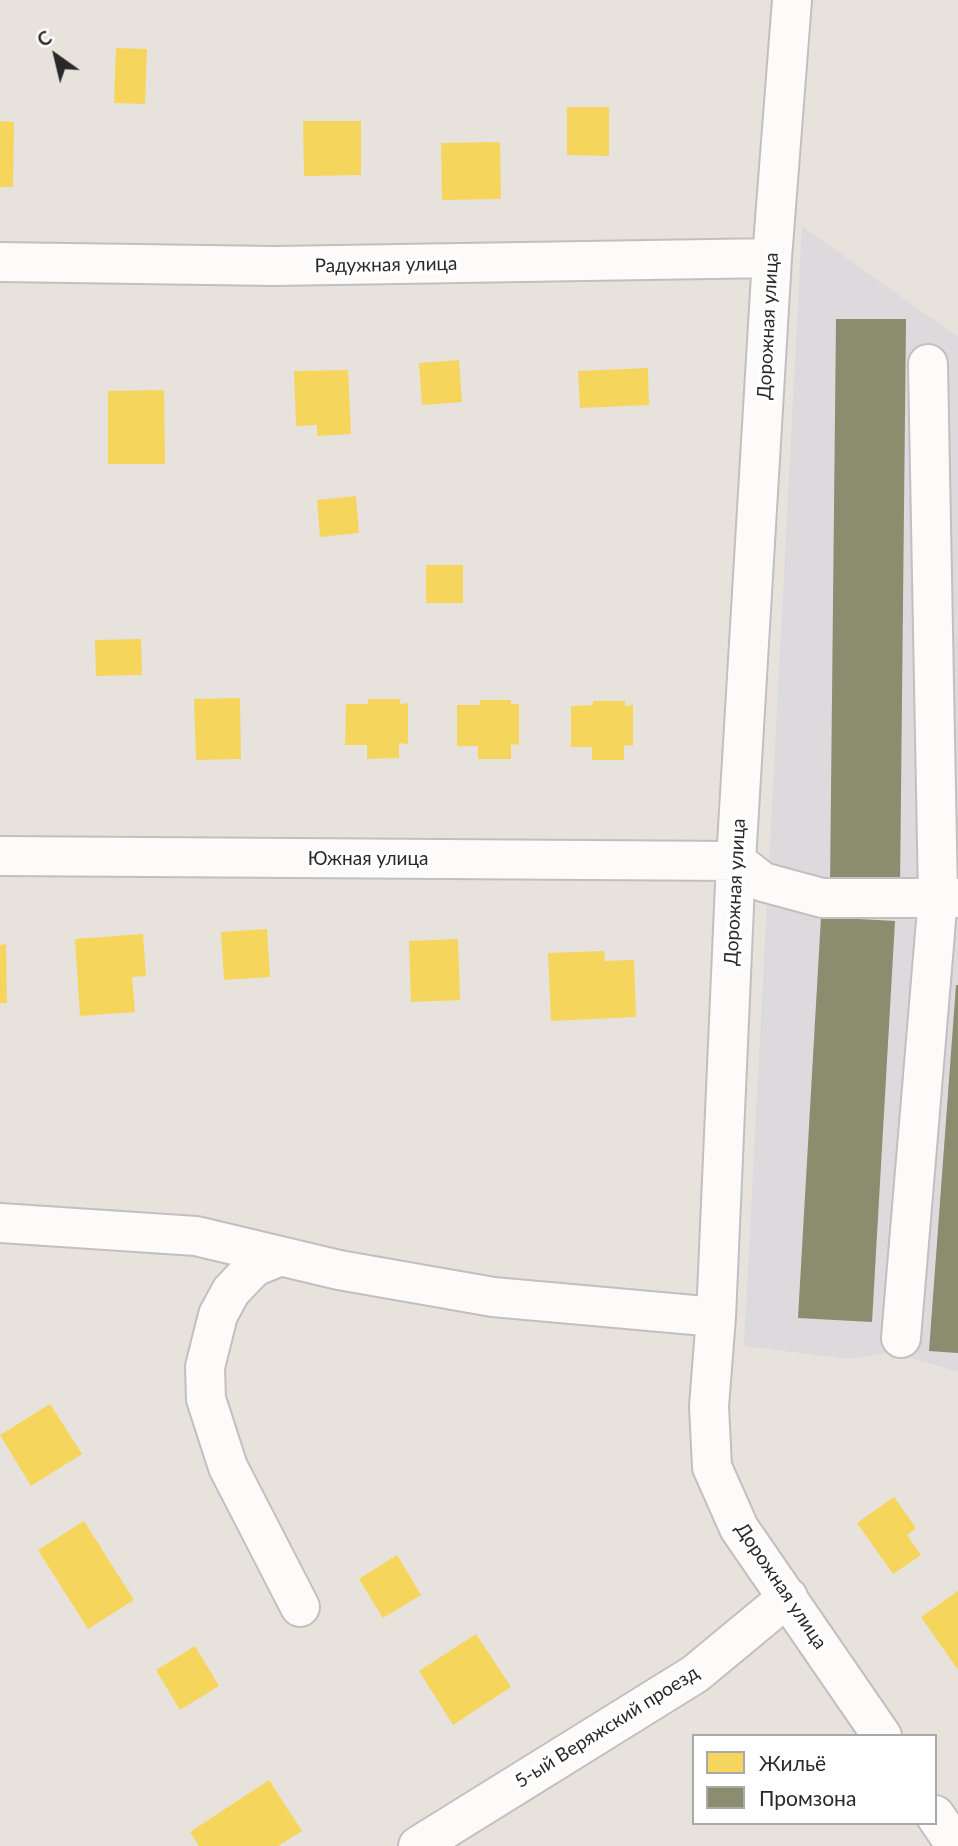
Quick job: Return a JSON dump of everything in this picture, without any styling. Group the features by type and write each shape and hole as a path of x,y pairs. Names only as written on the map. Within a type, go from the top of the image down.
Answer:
{"street":[{"name":"Дорожная улица","path":"792,0 772,258 736,862 716,1317 709,1406 712,1467 739,1528 881,1734"},
{"name":"Радужная улица","path":"0,262 275,266 772,258"},
{"path":"901,1338 948,897 928,364"},
{"name":"Южная улица","path":"0,856 736,862"},
{"path":"736,862 764,882 822,898 948,897"},
{"path":"0,1223 197,1236 339,1270 493,1297 716,1317"},
{"path":"281,1256 254,1267 231,1291 218,1315 205,1367 206,1399 228,1467 300,1607"},
{"name":"5-ый Веряжский проезд","path":"418,1846 695,1674 788,1597"},
{"path":"937,1818 956,1846"}],"shaded area":[{"path":"802,226 958,337 958,1372 891,1352 848,1359 744,1346"}],"building: Жильё":[{"path":"116,48 147,49 145,104 114,103"},
{"path":"567,107 609,107 609,156 567,155"},
{"path":"0,121 14,122 13,187 0,187"},
{"path":"303,121 361,121 361,175 304,176"},
{"path":"500,142 501,199 442,200 441,143"},
{"path":"459,360 462,402 422,405 419,363"},
{"path":"648,368 649,405 580,408 578,371"},
{"path":"348,370 351,434 317,436 317,425 296,426 294,371"},
{"path":"164,390 165,464 108,464 108,391"},
{"path":"356,496 359,533 320,537 317,500"},
{"path":"426,565 463,565 463,603 426,603"},
{"path":"141,639 142,675 96,676 95,640"},
{"path":"240,698 241,759 196,760 194,699"},
{"path":"368,699 400,699 400,704 408,703 408,744 399,743 399,758 367,759 367,745 345,745 346,704 368,704"},
{"path":"480,700 511,700 511,704 519,704 519,745 511,744 511,759 478,759 478,746 457,746 457,705 480,705"},
{"path":"593,701 625,701 625,706 633,705 633,746 624,745 624,760 592,760 592,747 571,747 571,706 593,705"},
{"path":"267,929 270,977 224,980 221,932"},
{"path":"143,934 146,976 132,977 135,1012 80,1016 75,939"},
{"path":"458,939 460,1000 411,1002 409,941"},
{"path":"6,944 7,1003 0,1003 0,945"},
{"path":"604,951 605,961 634,960 636,1017 551,1021 548,953"},
{"path":"50,1404 82,1454 31,1486 0,1435"},
{"path":"894,1497 916,1528 907,1535 921,1555 893,1574 857,1523"},
{"path":"84,1521 134,1600 88,1629 38,1550"},
{"path":"397,1555 421,1595 383,1618 359,1579"},
{"path":"958,1591 958,1670 921,1617"},
{"path":"476,1634 511,1687 453,1725 419,1671"},
{"path":"195,1646 219,1686 180,1710 156,1670"},
{"path":"269,1780 302,1831 278,1846 199,1846 190,1832"}],"building: Промзона":[{"path":"836,319 906,319 900,888 830,887"},
{"path":"821,917 895,921 872,1322 798,1318"},
{"path":"958,985 958,1353 929,1351"}]}
